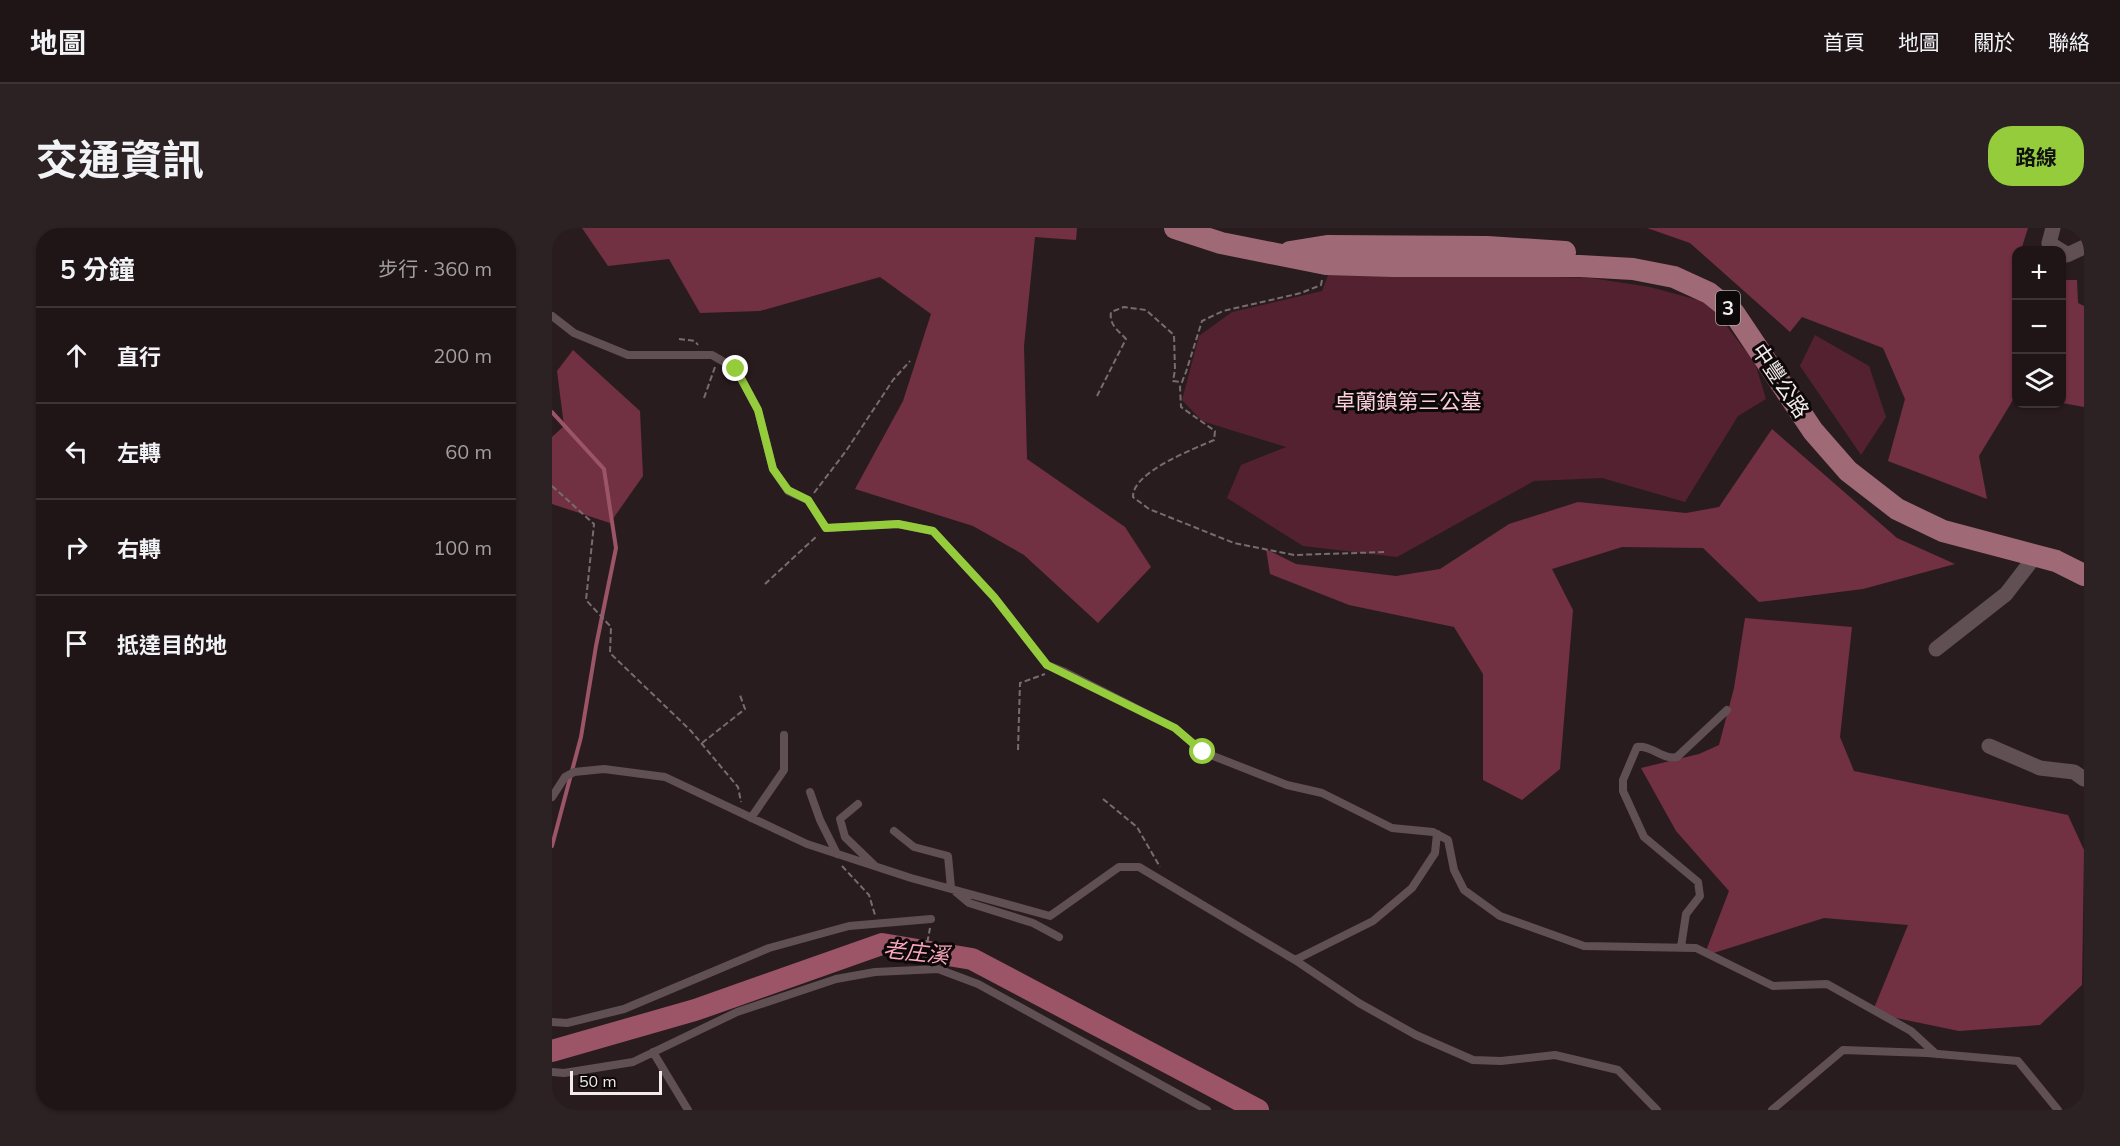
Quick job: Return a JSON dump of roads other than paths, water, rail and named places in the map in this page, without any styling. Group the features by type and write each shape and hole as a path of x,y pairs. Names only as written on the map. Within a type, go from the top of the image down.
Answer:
{"main road":[{"name":"中豐公路","path":"1176,228 1221,243 1326,264 1580,266 1633,269 1674,277 1709,293 1734,313 1813,431 1848,471 1897,510 1943,531 2056,561 2084,575"},
{"name":"中豐公路","path":"1274,254 1327,246 1487,247 1642,256 1685,266 1718,285 1737,301 1824,423 1860,464 1889,488 1920,507 1947,517 2033,538 2084,559"}],"street":[{"path":"2054,228 2049,243 2054,246"},
{"path":"2066,254 2084,247"},
{"path":"1936,648 2006,594 2036,555"},
{"path":"1989,746 2040,768 2080,771"}],"lane":[{"path":"552,316 574,333 628,355 712,355 736,369 758,410 773,469 788,490 808,500 826,528 898,524 933,531 994,597 1047,665 1175,728 1203,752 1287,785 1322,793 1392,828 1433,832 1448,840 1454,870 1464,890 1500,916 1584,946 1696,948 1773,986 1827,984 1911,1031 1936,1054"},
{"path":"1681,947 1686,914 1700,896 1698,882 1644,837 1623,791 1623,780 1637,747 1643,746 1669,758 1677,757 1727,710"},
{"path":"751,818 784,770 784,735"},
{"path":"552,797 566,777 574,772 604,769 665,777 807,844 876,867 1050,916 1119,867 1139,867 1295,960 1368,1009 1416,1035 1473,1060 1500,1061 1555,1055 1618,1070 1657,1110"},
{"path":"810,792 820,820 837,854"},
{"path":"858,804 840,819 845,837 876,867"},
{"path":"894,831 914,847 948,856 951,888 969,903 1033,923 1059,937"},
{"path":"1295,960 1373,921 1412,888 1434,853 1437,834"},
{"path":"552,1022 567,1023 624,1009 769,948 849,926 931,919"},
{"path":"552,1072 564,1073 633,1062 737,1012 836,979 875,972 938,969 978,984 1207,1110"},
{"path":"1772,1110 1843,1050 1936,1054 2018,1061 2058,1110"},
{"path":"653,1052 688,1110"}],"waterway":[{"path":"552,412 604,469 616,548 596,646 581,737 552,846"},
{"name":"老庄溪","path":"552,1051 695,1010 882,944 972,959 1258,1110"}],"park label":[{"name":"卓蘭鎮第三公墓","path":"1408,402"}]}
